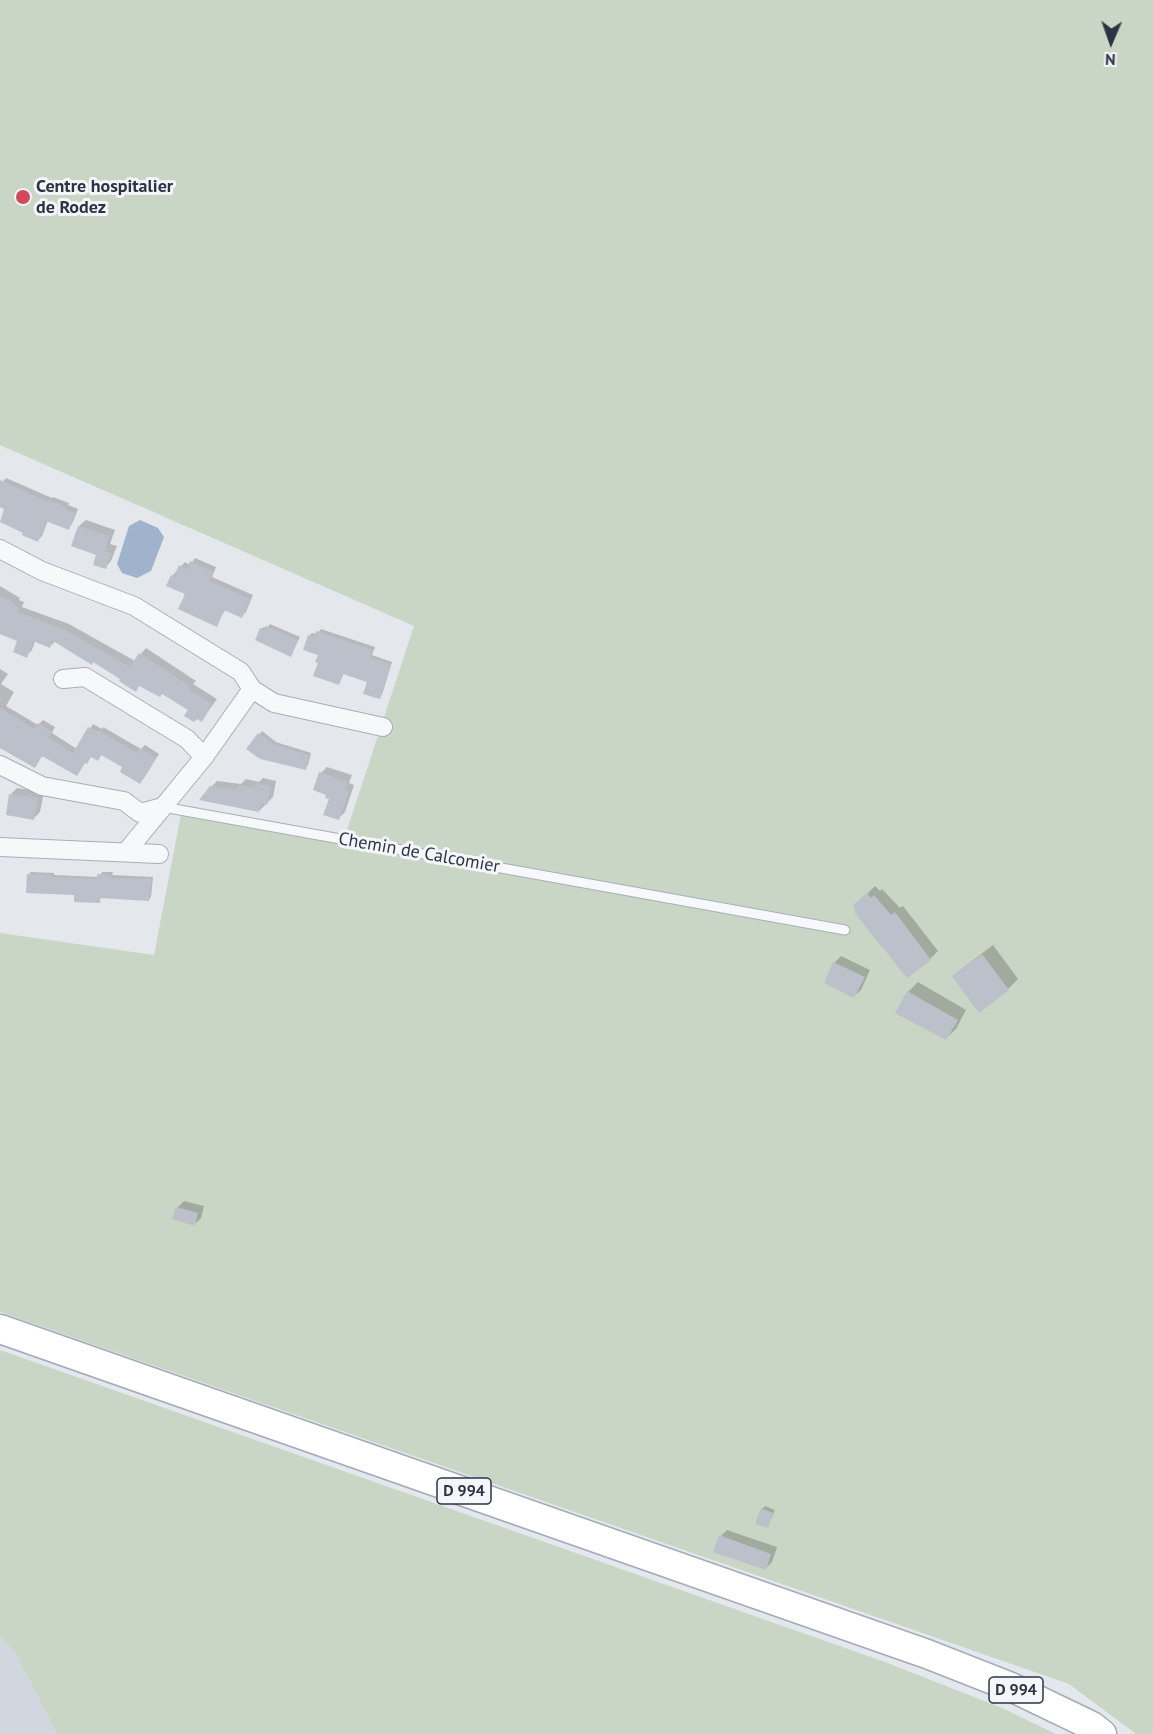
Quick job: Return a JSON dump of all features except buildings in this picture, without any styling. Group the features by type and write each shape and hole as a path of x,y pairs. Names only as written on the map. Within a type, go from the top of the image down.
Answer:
{"main road":[{"name":"D 994","path":"0,1329 927,1654 1011,1687 1092,1726 1102,1734"}],"street":[{"path":"0,549 42,572 134,606 241,672 252,689 274,702 383,727"},
{"path":"63,679 85,677 187,739 204,757"},
{"path":"126,852 204,757 252,689"},
{"name":"Chemin de Calcomier","path":"0,765 42,786 124,801 140,813 163,807"},
{"path":"0,848 159,854"}],"lane":[{"name":"Chemin de Calcomier","path":"163,807 845,930"}],"shaded area":[{"path":"0,1636 15,1652 57,1734 0,1734"}],"green space":[{"path":"0,0 1153,0 1153,1734 1136,1734 1069,1684 0,1312 0,933 154,955 182,809 345,836 414,626 0,445"},
{"path":"0,1350 885,1662 1002,1708 1056,1734 57,1734 15,1652 0,1636"}],"water":[{"path":"140,520 158,528 164,537 151,571 137,578 122,573 117,564 129,526"}],"place":[{"name":"Centre hospitalier de Rodez","path":"23,197"}]}
